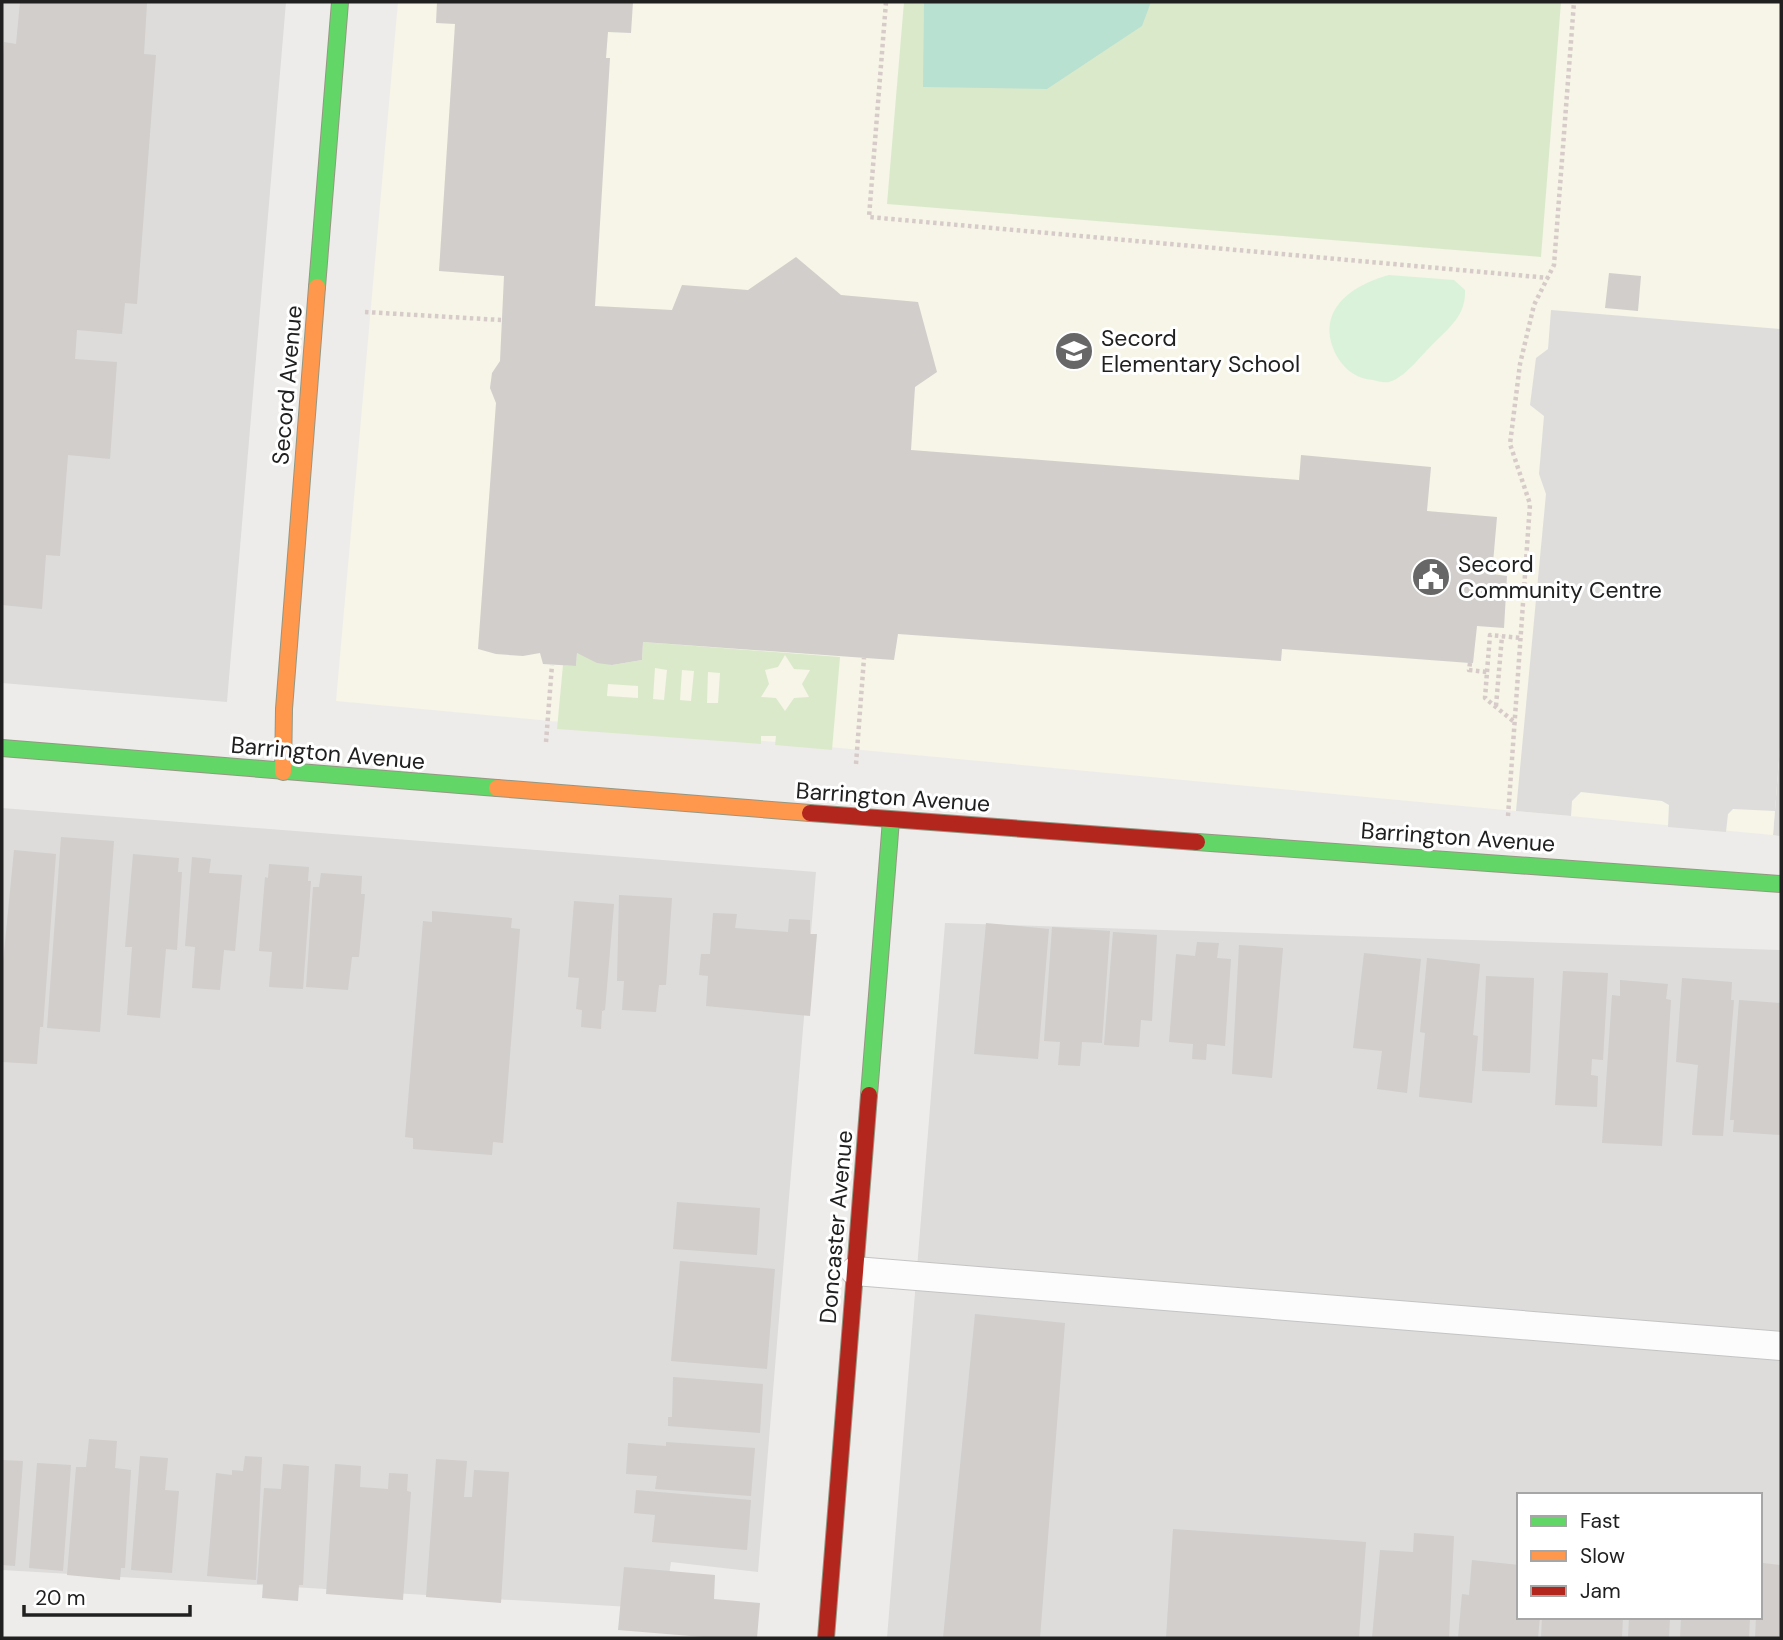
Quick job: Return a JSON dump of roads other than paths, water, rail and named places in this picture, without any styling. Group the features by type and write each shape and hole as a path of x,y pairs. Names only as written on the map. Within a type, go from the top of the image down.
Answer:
{"street":[{"name":"Secord Avenue","path":"283,772 284,709 340,2"},
{"name":"Barrington Avenue","path":"2,748 891,820 1781,884"},
{"name":"Doncaster Avenue","path":"826,1638 891,820"}],"lane":[{"path":"855,1271 1781,1346"}],"place":[{"name":"Secord Elementary School","path":"1074,351"},
{"name":"Secord Community Centre","path":"1431,577"}]}
